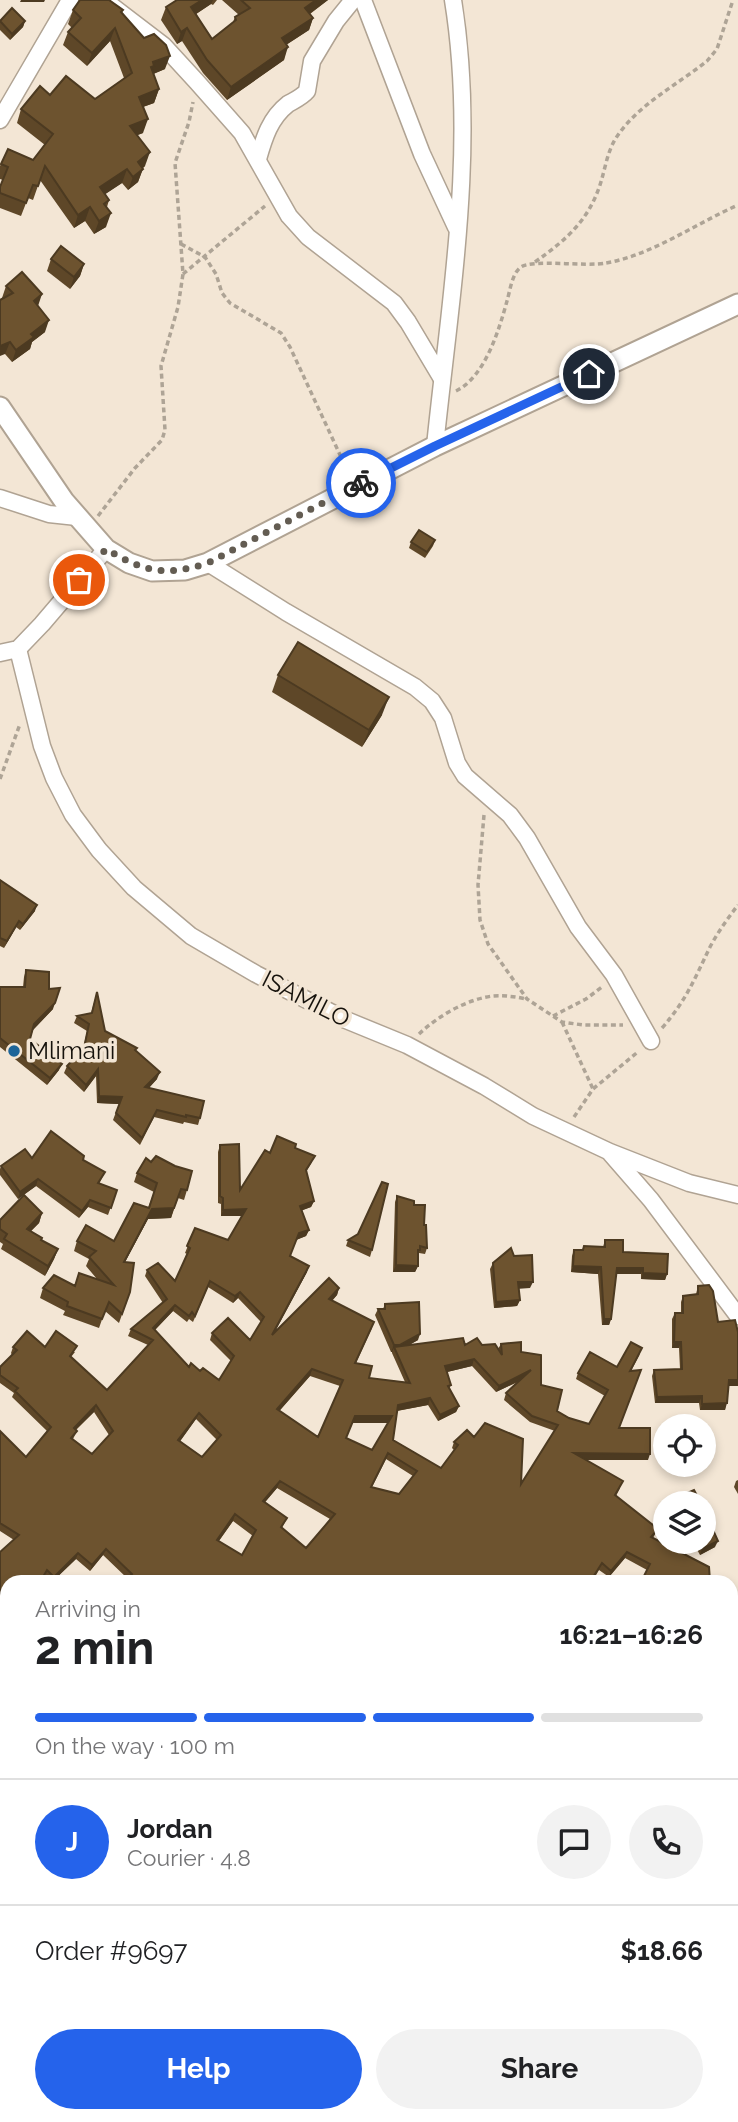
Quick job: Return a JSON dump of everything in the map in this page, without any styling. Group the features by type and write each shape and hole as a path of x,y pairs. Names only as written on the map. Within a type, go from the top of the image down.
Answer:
{"street":[{"path":"0,120 70,0"},
{"path":"104,0 163,45 242,134 258,159 275,196 308,237 394,303 408,321 441,387"},
{"path":"258,159 273,120 280,111 307,91 312,61 336,22 354,0"},
{"path":"363,0 422,154 458,231"},
{"path":"435,446 458,231 463,148 459,41 453,0"},
{"path":"0,407 64,501 106,549 129,563 152,571 186,570 208,563 435,446 738,304"},
{"path":"0,498 83,522"},
{"path":"0,653 18,649 106,549"},
{"path":"208,563 415,687 432,701 443,718 457,763 465,776 510,815 527,838 578,928 614,975 652,1041"},
{"name":"ISAMILO","path":"18,649 42,746 54,778 73,815 99,850 134,888 191,936 256,974 346,1020 407,1045 533,1115 610,1152 689,1183 738,1195"},
{"path":"610,1152 651,1200 738,1316"}],"path":[{"path":"441,387 457,391 474,378 498,335 514,276 521,267 534,263 561,244 585,219 600,187 615,139 629,122 707,61 717,49 733,0"},
{"path":"83,522 162,440 165,430 161,366 178,307 183,274 175,163 189,122 197,82"},
{"path":"183,274 275,196"},
{"path":"534,263 592,266 619,261 738,205"},
{"path":"181,243 205,257 216,274 222,293 230,303 281,333 355,486"},
{"path":"0,779 30,699"},
{"path":"485,792 478,885 480,920 488,944 527,999 562,1022 606,1026 642,1024"},
{"path":"553,1016 586,999 614,975"},
{"path":"407,1045 439,1018 475,1001 492,996 527,999"},
{"path":"562,1022 593,1089"}],"building":[{"path":"80,0 109,0 123,10 121,12 144,38 154,34 166,45 170,56 153,62 154,66 151,67 159,89 139,97 148,119 130,126 150,152 138,162 143,169 133,177 127,169 100,187 109,200 104,204 111,213 99,221 90,207 78,215 45,166 38,186 33,185 26,203 0,193 8,167 1,164 8,149 33,160 53,134 21,109 40,86 50,95 66,76 95,99 132,73 115,28 92,53 68,32 81,18 73,10"},
{"path":"177,0 202,0 191,7 212,39 236,20 235,17 250,8 241,0 316,0 305,8 313,18 282,38 288,47 231,87 207,60 187,28 181,32 166,7"},
{"path":"12,8 25,21 12,34 0,21"},
{"path":"61,246 84,264 74,277 51,259"},
{"path":"22,272 42,294 34,301 49,320 31,334 34,337 16,350 10,342 0,346 0,300 13,293 6,286"},
{"path":"419,530 435,540 427,552 411,542"},
{"path":"298,642 389,697 369,730 278,675"},
{"path":"0,880 37,905 23,924 19,921 7,941 0,938"},
{"path":"26,970 49,972 49,989 60,988 55,1003 34,1024 30,1039 62,1064 50,1078 0,1038 0,987 25,987"},
{"path":"97,992 105,1031 137,1048 135,1050 160,1072 145,1087 204,1101 200,1118 157,1110 142,1138 116,1113 122,1097 99,1096 98,1069 86,1085 67,1066 84,1048 89,1024 77,1016 92,1013"},
{"path":"51,1131 84,1156 83,1160 105,1172 98,1183 117,1190 111,1208 90,1200 82,1211 38,1179 20,1192 1,1166 25,1149 32,1158"},
{"path":"277,1136 296,1144 295,1148 315,1156 306,1170 314,1201 300,1206 309,1230 299,1233 290,1256 309,1266 272,1335 329,1278 339,1288 329,1299 374,1322 355,1363 372,1366 369,1378 410,1383 394,1347 463,1338 465,1345 477,1338 482,1345 495,1344 502,1355 501,1344 521,1342 521,1352 541,1355 541,1385 562,1390 557,1411 589,1424 608,1390 578,1373 590,1352 617,1367 631,1342 642,1348 630,1371 641,1370 619,1428 650,1428 650,1454 574,1453 623,1481 615,1495 653,1525 653,1554 684,1554 709,1567 710,1575 644,1575 650,1564 627,1552 611,1571 602,1563 594,1575 131,1575 106,1549 92,1565 78,1553 56,1575 47,1570 44,1575 0,1575 0,1552 19,1535 0,1523 0,1431 26,1457 51,1427 15,1391 18,1388 0,1375 0,1367 17,1350 13,1347 27,1331 45,1347 56,1331 77,1346 70,1356 107,1390 153,1340 131,1329 167,1299 147,1270 158,1263 175,1281 190,1248 187,1246 195,1228 228,1240 246,1209 223,1210 223,1198 220,1196 220,1145 239,1144 240,1190 265,1150 270,1153","holes":["210,1281 235,1296 240,1292 264,1317 250,1340 228,1318 212,1333 234,1356 219,1380 203,1368 200,1371 191,1363 189,1367 153,1328 175,1305 189,1316 192,1312 195,1316","474,1359 499,1386 531,1370 506,1393 532,1416 558,1425 521,1484 523,1439 485,1423 474,1437 467,1430 454,1442 458,1445 441,1468 393,1440 398,1405 430,1398 440,1415 459,1406 448,1386 451,1385 445,1366","312,1369 343,1380 318,1437 277,1409","96,1405 113,1431 92,1454 71,1438 77,1431 74,1428","199,1413 221,1435 202,1457 178,1440","355,1416 392,1416 372,1450 346,1438","388,1453 417,1471 399,1494 371,1487","280,1481 335,1514 306,1548 281,1527 287,1518 263,1501","235,1514 256,1530 242,1555 217,1540"]},
{"path":"156,1156 192,1171 187,1190 181,1189 174,1208 152,1209 124,1262 134,1263 130,1292 122,1314 109,1302 102,1319 67,1306 68,1302 43,1288 54,1275 75,1286 79,1273 114,1285 89,1257 96,1251 77,1241 86,1225 114,1241 134,1203 149,1208 157,1183 137,1173 146,1158 151,1162"},
{"path":"382,1182 388,1184 372,1250 348,1240 358,1234"},
{"path":"24,1195 42,1213 27,1229 58,1249 48,1266 4,1239 7,1234 0,1229 0,1220"},
{"path":"397,1196 414,1201 414,1205 425,1205 427,1248 420,1246 418,1250 418,1266 396,1265"},
{"path":"605,1240 623,1240 623,1252 668,1254 667,1274 643,1273 643,1268 617,1268 611,1319 604,1319 601,1267 573,1266 574,1250 583,1250 584,1246 605,1247"},
{"path":"511,1248 514,1256 532,1255 533,1282 518,1282 520,1300 496,1302 493,1263"},
{"path":"709,1285 713,1291 718,1322 735,1320 738,1332 738,1380 729,1380 727,1403 702,1404 702,1396 657,1397 654,1370 682,1369 681,1342 674,1342 675,1313 683,1313 683,1296 698,1294 698,1286"},
{"path":"419,1302 420,1334 400,1345 394,1345 378,1309 385,1309 385,1304"}],"way so far":[{"path":"79,580 106,549 129,563 152,571 186,570 208,563 361,483"}],"place":[{"name":"Mlimani","path":"14,1051"}],"route":[{"path":"361,483 589,374"}]}
